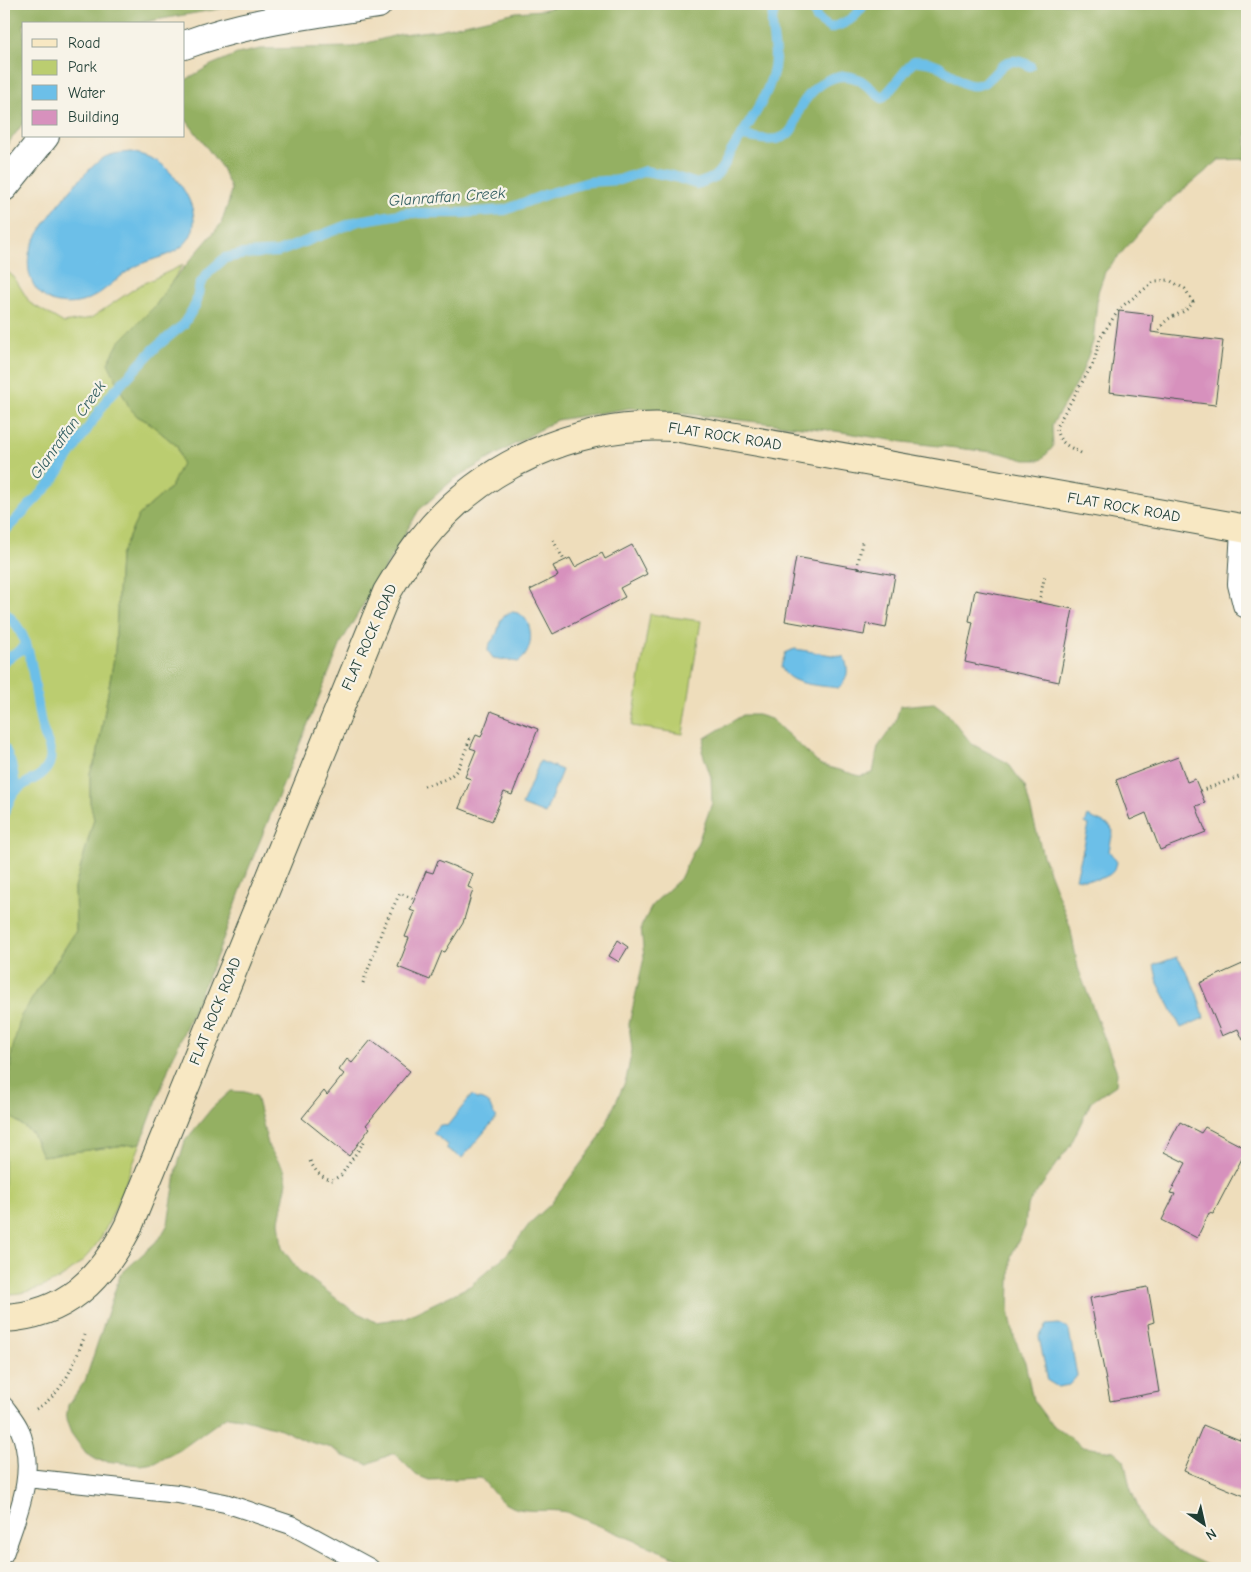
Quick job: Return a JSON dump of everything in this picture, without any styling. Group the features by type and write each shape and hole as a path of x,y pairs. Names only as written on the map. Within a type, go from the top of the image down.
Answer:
{"street":[{"path":"185,45 224,32 262,23 378,4"},
{"path":"4,187 42,138"},
{"name":"FLAT ROCK ROAD","path":"4,1318 24,1317 44,1311 65,1301 99,1273 114,1253 128,1227 387,592 421,540 444,516 464,497 512,464 564,441 591,433 645,425 674,427 1246,529"},
{"path":"1246,529 1242,584 1247,604"}],"lane":[{"path":"4,1406 19,1428 28,1465 22,1502 4,1554"},
{"path":"27,1478 178,1494 225,1503 291,1525 370,1568"}],"path":[{"path":"1081,453 1062,443 1057,436 1056,427 1094,362 1100,338 1120,308 1155,282 1168,280 1185,289 1193,302 1188,310 1163,321 1157,333"},
{"path":"553,540 564,560"},
{"path":"858,568 862,542"},
{"path":"1038,602 1045,575"},
{"path":"424,786 448,780 455,774 470,739 473,740"},
{"path":"1200,791 1247,774"},
{"path":"362,983 383,928 400,893 414,899"},
{"path":"310,1161 316,1172 323,1178 333,1180 341,1175 366,1139"},
{"path":"15,1422 49,1401 70,1373 85,1335"},
{"path":"1240,1440 1247,1425"}],"green space":[{"path":"4,4 247,4 144,22 22,22 22,125 4,149"},
{"path":"565,4 1247,4 1247,159 1219,160 1155,214 1105,272 1098,292 1093,342 1081,375 1052,425 1053,447 1041,460 1025,460 1001,453 903,442 829,430 631,408 557,420 454,479 419,510 342,641 248,870 218,953 172,1059 141,1143 42,1156 32,1133 10,1116 7,1107 12,1051 21,1016 76,931 75,887 94,819 90,802 90,773 97,756 115,652 120,556 139,515 171,487 182,463 177,446 148,422 137,416 129,407 108,363 119,342 156,305 170,284 221,224 231,189 222,168 185,118 185,80 211,65 237,54 261,49 352,47 401,34 439,30 516,12 542,10"},
{"path":"183,265 156,305 119,342 137,416 148,422 177,446 183,463 171,487 139,515 120,556 115,652 97,756 90,773 90,802 94,819 75,887 76,931 21,1016 10,1116 32,1133 42,1156 141,1143 111,1217 92,1251 71,1271 59,1279 32,1290 4,1294 4,269 14,277 30,303 64,323 91,318 140,285"},
{"path":"650,614 701,621 683,734 632,726"},
{"path":"934,703 946,712 972,744 1008,763 1025,787 1043,856 1070,926 1078,968 1117,1072 1116,1085 1091,1102 1070,1146 1027,1206 1025,1227 1011,1256 1009,1310 1014,1337 1025,1362 1033,1400 1050,1423 1083,1447 1114,1451 1124,1460 1130,1487 1146,1527 1177,1551 1213,1568 693,1568 677,1558 566,1512 523,1510 510,1506 498,1498 481,1478 429,1480 416,1475 394,1453 368,1464 343,1456 332,1448 306,1441 281,1429 241,1418 227,1416 180,1450 155,1463 140,1465 97,1460 86,1454 71,1433 66,1420 68,1405 85,1381 120,1275 160,1238 168,1224 177,1168 185,1141 212,1108 231,1091 245,1092 256,1096 269,1148 284,1169 287,1182 279,1221 282,1248 298,1270 352,1310 376,1322 404,1318 470,1286 507,1254 531,1222 550,1205 599,1139 626,1080 632,1050 629,1024 644,958 641,927 653,904 680,879 698,842 712,803 711,777 702,751 705,738 743,715 758,715 771,719 821,765 860,776 873,773 878,747 895,723 900,706"}],"water":[{"path":"131,152 157,161 179,182 190,201 193,211 193,231 182,246 170,254 135,267 92,298 71,304 49,300 37,290 30,277 29,254 40,231 61,201 96,163 108,156"},
{"path":"508,613 520,614 526,619 530,634 528,650 518,662 493,658 488,651 501,620"},
{"path":"795,649 844,657 847,665 847,674 842,685 838,688 813,685 797,681 784,673 781,666 786,652"},
{"path":"540,761 562,770 545,814 522,805"},
{"path":"1088,816 1110,826 1113,831 1109,851 1117,862 1111,873 1095,879 1076,878 1089,825 1085,823"},
{"path":"1177,957 1194,986 1204,1018 1181,1028 1158,983 1154,965"},
{"path":"472,1095 476,1099 486,1101 497,1117 462,1158 447,1149 447,1144 433,1133 440,1125 447,1126"},
{"path":"1059,1324 1069,1330 1077,1376 1069,1385 1058,1387 1048,1381 1039,1337 1047,1325"}],"building":[{"path":"1119,311 1153,315 1151,332 1223,341 1215,405 1109,392"},
{"path":"632,545 647,574 620,588 625,597 553,634 530,590 558,576 553,566 570,558 575,567 602,553 605,559"},
{"path":"796,557 895,575 886,628 866,624 864,635 785,621"},
{"path":"975,590 1073,609 1059,682 965,662 973,622 969,621"},
{"path":"491,711 538,729 512,795 504,792 492,821 459,808 471,779 465,777 476,750 470,748 476,735 481,737"},
{"path":"1178,757 1187,782 1195,779 1205,803 1196,806 1206,832 1160,850 1146,813 1130,820 1116,780"},
{"path":"438,860 473,874 468,887 473,889 463,923 445,952 442,951 430,980 398,967 409,938 405,937 415,912 410,910 426,871 433,873"},
{"path":"618,940 628,947 619,962 609,956"},
{"path":"1247,962 1247,1038 1243,1040 1238,1029 1222,1036 1200,983"},
{"path":"371,1040 410,1071 366,1125 370,1128 349,1156 302,1118 324,1091 327,1095 344,1074 339,1070 347,1059 352,1063"},
{"path":"1180,1122 1201,1133 1205,1127 1247,1149 1213,1214 1209,1213 1197,1238 1162,1220 1175,1194 1170,1193 1186,1163 1164,1152"},
{"path":"1148,1287 1154,1322 1148,1324 1159,1392 1110,1401 1090,1298"},
{"path":"1203,1425 1247,1443 1247,1497 1184,1471"}],"waterway":[{"name":"Glanraffan Creek","path":"4,532 52,482 108,398 155,348 183,325 196,304 200,284 209,272 225,258 244,254 278,252 358,221 406,213 462,213 505,210 547,194 589,182 619,180 645,171 672,176 697,184 714,177 722,168 752,119 770,83 775,59 772,23 774,10 778,4"},
{"name":"Glanraffan Creek","path":"812,4 817,19 830,28 850,20 864,4"},
{"path":"743,136 770,140 785,136 793,128 799,110 809,95 823,82 831,78 849,76 858,79 882,98 914,61 937,65 969,85 981,84 987,81 1001,66 1012,61 1030,66"},
{"name":"Glanraffan Creek","path":"4,612 15,623 28,650 39,713 50,754 49,764 43,773 15,792 4,813"},
{"name":"Glanraffan Creek","path":"4,661 25,647"},
{"name":"Glanraffan Creek","path":"4,747 12,769 15,792"}]}
